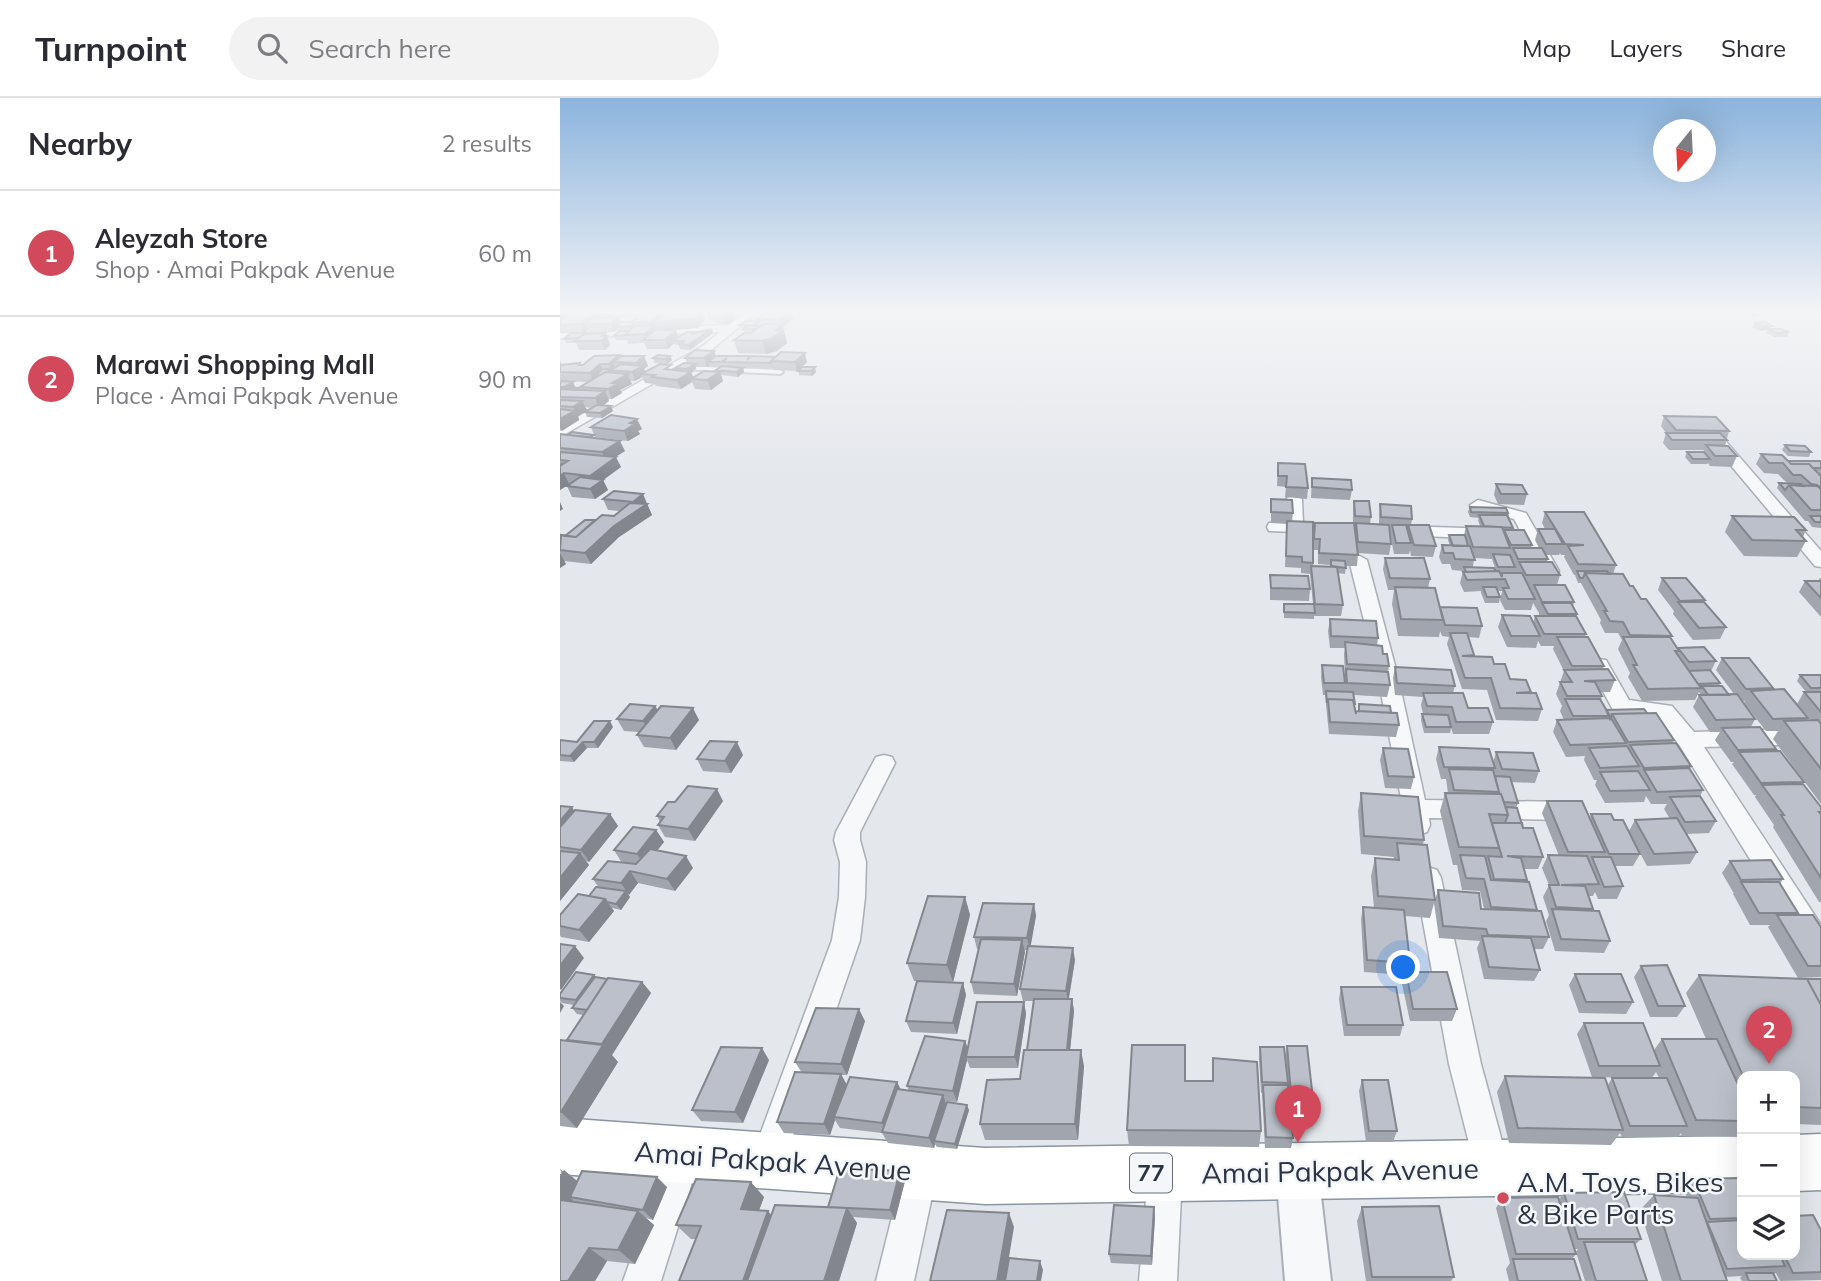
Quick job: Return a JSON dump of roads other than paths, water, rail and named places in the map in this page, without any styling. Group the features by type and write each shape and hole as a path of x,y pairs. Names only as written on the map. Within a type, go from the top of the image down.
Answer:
{"highway":[{"name":"Amai Pakpak Avenue","path":"560,1146 985,1176 1737,1164"},
{"path":"1800,1163 1821,1162"}],"street":[{"path":"560,433 671,368"},
{"path":"1718,441 1821,562"},
{"path":"1294,499 1296,528"},
{"path":"1478,505 1520,516 1556,583"},
{"path":"1275,527 1364,530"},
{"path":"1392,531 1529,536"},
{"path":"1358,560 1388,677 1416,809 1462,1052 1493,1169"},
{"path":"1593,654 1621,705 1633,709 1664,711 1688,740 1821,949"},
{"path":"1688,740 1821,736"},
{"path":"768,1161 846,940 853,862 847,840 848,832 884,763"},
{"path":"1416,809 1581,811"},
{"path":"642,1281 684,1155"},
{"path":"895,1281 921,1171"},
{"path":"1297,1171 1308,1281"},
{"path":"1158,1281 1165,1173"}],"lane":[{"path":"714,368 780,372"}],"place":[{"name":"Marawi Shopping Mall","path":"1769,1064"},
{"name":"Aleyzah Store","path":"1298,1143"},
{"name":"A.M. Toys, Bikes & Bike Parts","path":"1503,1198"}]}
